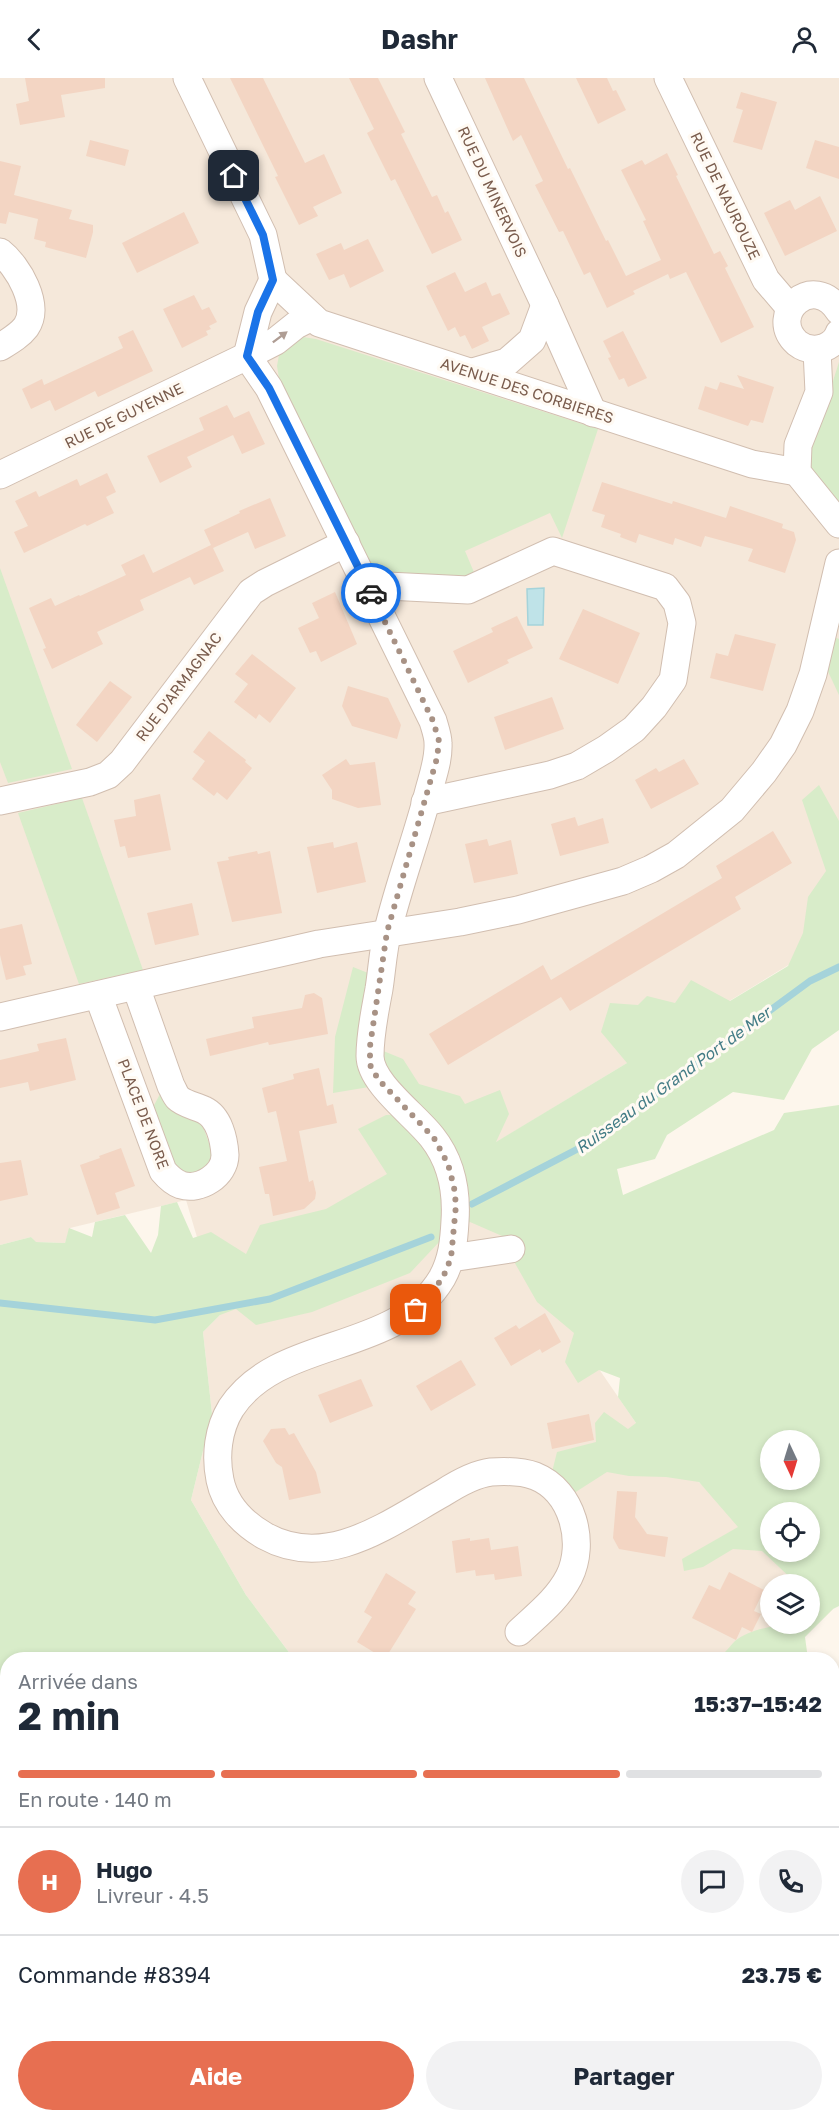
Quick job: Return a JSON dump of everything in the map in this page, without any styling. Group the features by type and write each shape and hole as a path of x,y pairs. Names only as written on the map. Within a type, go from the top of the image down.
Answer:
{"street":[{"path":"187,78 263,235 273,280 258,312 247,356 269,388 433,721 439,741 437,758 387,932 370,1046 370,1065 378,1079 434,1138 448,1164 456,1205 451,1258 444,1275 432,1293 416,1310 395,1323 275,1369 254,1383 239,1397 227,1414 220,1436 217,1462 220,1484 244,1523 278,1543 298,1549 317,1550 339,1547 368,1536 461,1482 485,1473 510,1471 536,1476 555,1490 568,1508 576,1529 577,1554 570,1576 555,1599 519,1632"},
{"name":"RUE DU MINERVOIS","path":"438,78 593,413"},
{"name":"RUE DE NAUROUZE","path":"668,78 766,279 790,308"},
{"path":"0,252 10,260 26,287 32,309 27,325 15,339 0,346"},
{"name":"AVENUE DES CORBIERES","path":"273,280 319,323 752,464 797,472"},
{"path":"837,303 825,297 806,296 797,300 790,308 786,322 790,337 802,347 816,350 828,346 838,337 839,333"},
{"path":"473,372 507,362 532,340 545,305"},
{"name":"RUE DE GUYENNE","path":"0,476 247,356 276,341 312,316"},
{"path":"816,350 819,392 798,445 797,472 839,524"},
{"name":"RUE D'ARMAGNAC","path":"0,801 90,782 108,775 122,762 251,592 346,543"},
{"path":"367,585 468,590 553,551 665,587 678,603 682,623 673,680 634,729 606,750 577,766 550,775 425,802"},
{"path":"0,1017 319,945 518,910 605,887 651,869 676,855 732,810 783,745 800,711 813,674 839,563"},
{"name":"PLACE DE NORE","path":"98,995 163,1171 171,1180 184,1186 212,1180 221,1170 225,1158 223,1141 216,1122 207,1111 179,1099 171,1086 136,987"},
{"path":"451,1258 511,1249"}],"shaded area":[{"path":"0,78 839,78 839,843 805,955 459,1165 636,1423 760,1540 760,1562 784,1562 796,1574 760,1574 760,1634 808,1634 789,1652 289,1652 246,1595 191,1500 212,1414 203,1332 220,1315 186,1200 70,1228 65,1243 35,1242 31,1237 0,1245"},
{"path":"820,1597 833,1609 820,1622"}],"green space":[{"path":"303,337 316,339 598,429 562,538 550,513 465,551 476,577 380,575 371,568 279,378 277,366 279,355"},
{"path":"839,362 839,505 812,470 809,457"},
{"path":"0,568 72,769 8,783 0,762"},
{"path":"827,634 839,639 839,695 823,661"},
{"path":"819,785 839,821 839,1030 812,1049 784,1100 733,1092 667,1135 655,1159 617,1169 623,1195 774,1130 784,1113 839,1105 839,1606 820,1622 820,1574 786,1574 774,1562 820,1562 820,1502 760,1502 760,1551 733,1549 703,1567 684,1571 682,1559 738,1527 699,1482 607,1472 571,1495 552,1472 557,1452 596,1442 595,1423 604,1412 628,1429 636,1423 618,1397 620,1378 599,1370 578,1383 565,1362 574,1333 537,1302 512,1258 509,1239 470,1222 441,1240 410,1273 312,1312 256,1325 236,1309 220,1315 203,1332 212,1414 191,1500 246,1595 289,1652 0,1652 0,1245 31,1237 36,1242 65,1243 69,1228 92,1237 95,1222 125,1215 151,1253 158,1235 161,1206 177,1202 193,1238 211,1232 246,1254 260,1225 326,1209 387,1174 358,1129 386,1115 426,1114 393,1083 333,1093 335,1037 353,967 368,973 376,1048 403,1059 419,1084 460,1096 465,1104 500,1090 509,1114 496,1142 627,1063 601,1032 610,1003 638,1005 647,996 675,1003 691,980 730,1001 788,966 803,933 808,897 826,871 802,800"},
{"path":"82,798 143,970 79,984 18,813"},
{"path":"160,1094 202,1124 213,1154 208,1169 180,1176 151,1111"},
{"path":"760,1629 760,1634 808,1634 805,1637 807,1652 725,1652 742,1636"}],"water":[{"path":"544,588 543,625 528,625 527,589"}],"building":[{"path":"25,78 105,78 105,88 61,95 65,117 20,125 16,104 29,101"},
{"path":"230,78 263,78 305,163 324,154 342,193 313,207 318,216 299,225 275,177 278,176"},
{"path":"349,78 378,78 405,132 401,134 432,197 437,195 445,213 448,211 462,240 432,254 395,179 391,181 367,133 374,129"},
{"path":"485,78 524,78 568,169 570,168 626,276 661,260 643,221 646,220 621,170 642,160 645,165 667,153 714,254 720,251 728,266 725,268 754,327 721,343 686,272 670,279 668,274 633,291 635,294 607,308 590,272 584,275 563,231 559,232 535,185 543,181 521,135 513,141"},
{"path":"576,78 607,78 626,110 598,124"},
{"path":"741,92 777,102 762,150 733,142 743,110 736,108"},
{"path":"90,140 129,150 125,166 86,156"},
{"path":"815,140 839,147 839,179 806,168"},
{"path":"0,161 21,166 14,195 72,210 69,219 93,225 86,258 45,247 46,242 34,239 38,219 9,212 6,224 0,223"},
{"path":"820,196 837,231 785,256 764,213 790,200 795,210"},
{"path":"184,212 199,243 137,273 122,243"},
{"path":"368,239 384,271 350,288 344,274 329,280 316,254 341,243 344,250"},
{"path":"455,272 465,292 486,282 492,296 500,293 510,314 482,327 489,341 472,349 465,335 460,337 455,327 448,331 426,286"},
{"path":"194,295 202,310 209,307 217,322 209,326 211,329 206,331 208,335 182,348 163,309"},
{"path":"133,330 153,371 98,397 95,391 55,411 50,400 31,409 22,389 42,379 44,385 123,348 118,337"},
{"path":"623,331 647,378 628,387 624,378 619,380 608,358 611,357 603,341"},
{"path":"737,375 774,387 763,423 751,420 748,426 698,409 705,386 717,390 720,382 744,389"},
{"path":"227,405 234,418 249,411 265,444 242,454 233,435 187,457 192,467 160,483 147,456 204,430 199,418"},
{"path":"107,473 116,492 106,497 114,513 24,553 14,532 28,526 15,501 36,491 39,497 77,479 80,486"},
{"path":"602,482 726,518 730,506 783,524 782,528 794,532 796,540 785,573 748,561 753,549 705,536 701,547 675,538 673,545 639,534 636,543 620,537 621,534 601,527 605,515 592,511"},
{"path":"270,498 286,536 255,549 248,532 213,548 224,571 194,585 190,577 140,600 144,610 97,632 103,644 52,669 29,608 51,598 55,606 126,575 121,565 144,554 153,573 211,545 204,530 240,513 239,511"},
{"path":"335,592 357,644 321,662 316,651 310,653 298,628 319,618 312,603"},
{"path":"583,609 640,633 618,684 559,659"},
{"path":"517,616 533,648 507,660 509,663 468,683 453,651 493,632 491,628"},
{"path":"735,634 776,644 763,691 710,678 716,653 728,656"},
{"path":"252,654 296,688 270,723 259,714 256,719 234,702 248,684 235,674"},
{"path":"110,681 132,697 97,742 76,725"},
{"path":"348,686 388,698 401,725 397,739 352,726 342,706"},
{"path":"552,697 564,729 505,750 494,717"},
{"path":"209,731 246,760 245,762 252,768 227,800 217,792 214,796 192,779 205,761 193,752"},
{"path":"346,759 350,765 375,762 381,805 358,808 332,799 332,790 322,775"},
{"path":"684,759 699,784 651,809 635,780 656,768 659,772"},
{"path":"160,794 171,850 128,858 125,846 120,847 114,820 136,816 134,800"},
{"path":"575,817 578,826 603,818 609,843 560,856 551,824"},
{"path":"773,831 792,863 735,897 741,909 570,1011 561,997 448,1065 429,1034 543,965 551,980 722,878 716,866"},
{"path":"487,839 489,846 511,840 518,874 474,883 465,844"},
{"path":"333,842 334,848 357,842 366,882 317,893 307,847"},
{"path":"257,851 258,854 270,851 282,913 232,922 217,862 229,860 228,857"},
{"path":"192,903 199,935 155,945 147,913"},
{"path":"22,924 32,964 23,966 26,975 6,980 0,955 0,929"},
{"path":"314,993 322,998 328,1034 269,1045 268,1042 210,1056 206,1039 254,1028 252,1017 302,1008 305,995"},
{"path":"66,1038 76,1080 30,1091 28,1082 0,1088 0,1060 39,1051 37,1044"},
{"path":"319,1068 327,1106 333,1104 337,1123 299,1131 309,1182 313,1180 315,1199 304,1209 273,1216 269,1194 265,1194 259,1167 287,1161 276,1111 268,1113 262,1088 294,1079 293,1074"},
{"path":"121,1148 135,1186 115,1193 120,1208 97,1215 80,1165"},
{"path":"21,1160 28,1195 0,1201 0,1163"},
{"path":"545,1313 561,1342 542,1353 540,1349 511,1366 494,1338 516,1325 519,1329"},
{"path":"461,1360 476,1385 431,1411 416,1386"},
{"path":"361,1379 373,1406 330,1423 318,1395"},
{"path":"589,1414 594,1440 552,1449 547,1423"},
{"path":"285,1428 289,1435 294,1433 316,1472 321,1493 289,1500 282,1467 276,1463 263,1441 271,1429"},
{"path":"617,1491 637,1492 635,1517 647,1534 668,1537 665,1557 619,1549 613,1538"},
{"path":"470,1538 470,1541 489,1538 491,1550 518,1546 522,1576 495,1580 494,1574 476,1576 475,1570 456,1573 452,1541"},
{"path":"729,1572 760,1588 760,1598 754,1611 760,1614 760,1616 752,1632 742,1627 736,1640 692,1618 709,1585 720,1590"},
{"path":"386,1573 416,1592 408,1604 416,1609 389,1652 373,1652 357,1642 372,1617 364,1612"}],"waterway":[{"name":"Ruisseau du Grand Port de Mer","path":"472,1204 591,1142 810,981 839,967"},
{"name":"Ruisseau du Grand Port de Mer","path":"0,1303 155,1320 270,1299 431,1237"}],"way so far":[{"path":"371,593 433,721 439,741 437,758 387,932 370,1046 370,1065 378,1079 434,1138 448,1164 454,1187 456,1205 451,1258 444,1275 432,1293 416,1310"}],"route":[{"path":"234,176 263,235 273,280 258,312 247,356 269,388 371,593"}]}
